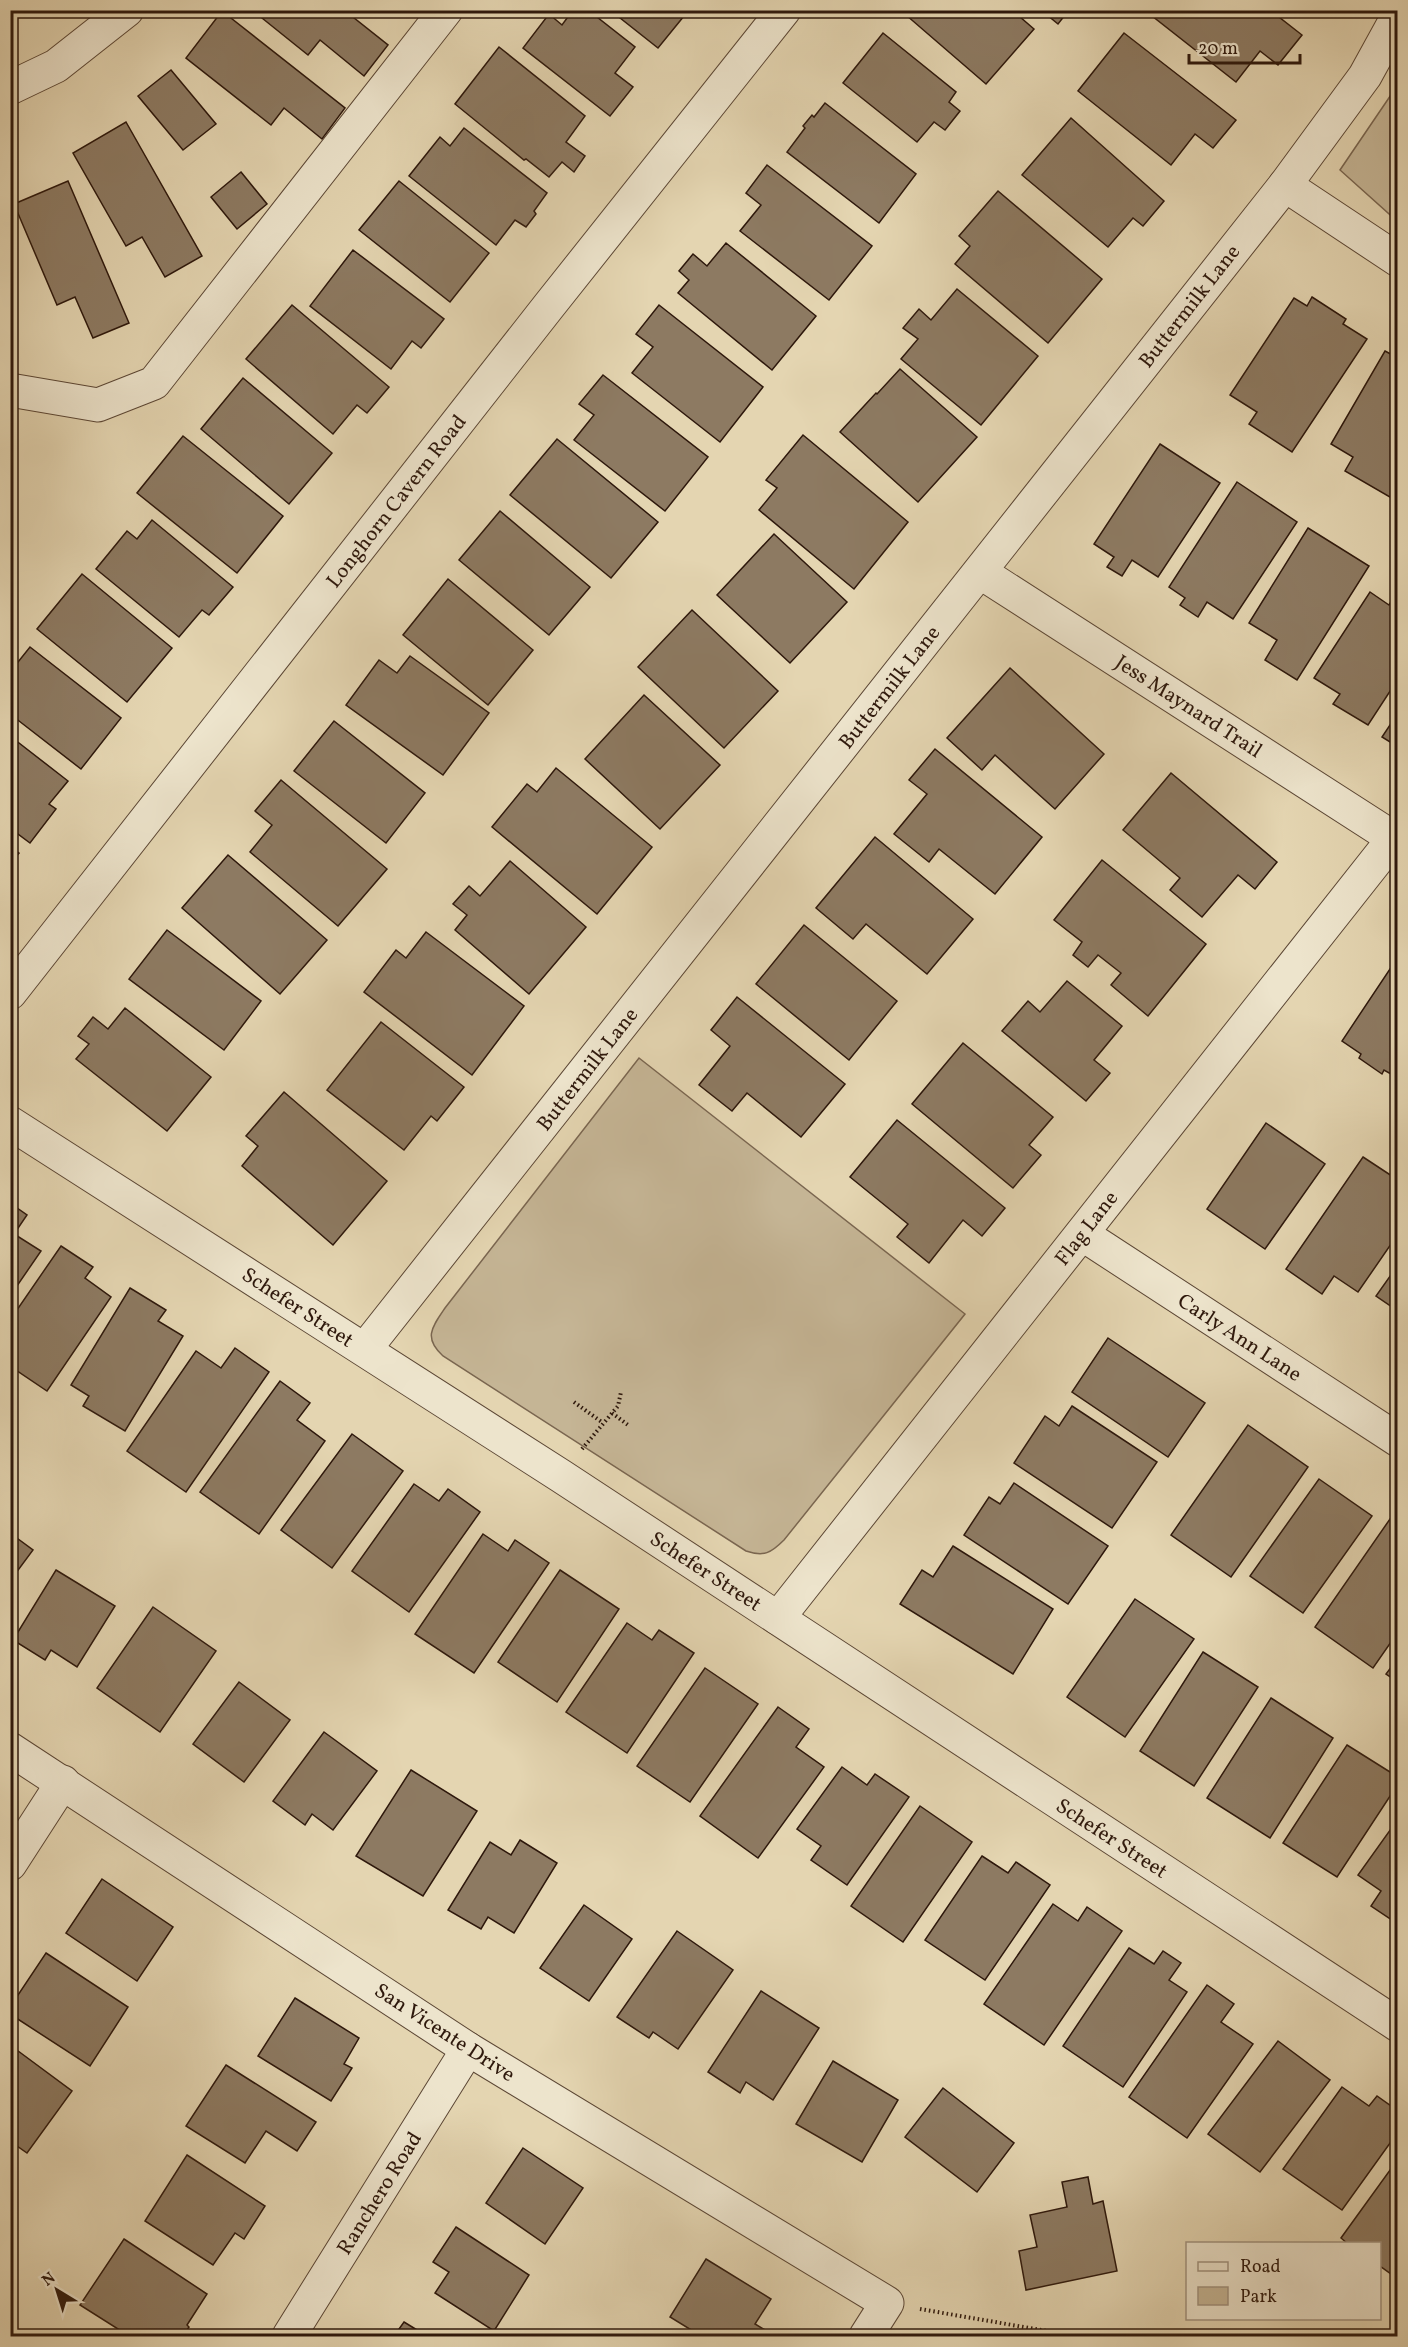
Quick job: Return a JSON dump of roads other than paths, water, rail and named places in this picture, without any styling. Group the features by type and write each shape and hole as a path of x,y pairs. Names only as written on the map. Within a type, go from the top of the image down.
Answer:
{"street":[{"path":"10,88 56,66 127,10"},
{"path":"10,390 98,405 154,384 446,10"},
{"name":"Longhorn Cavern Road","path":"10,993 784,10"},
{"name":"Buttermilk Lane","path":"365,1349 1285,185 1365,76 1398,15"},
{"path":"1285,185 1398,260"},
{"name":"Jess Maynard Trail","path":"980,572 1396,839"},
{"name":"Flag Lane","path":"778,1618 1396,839"},
{"name":"Schefer Street","path":"10,1123 365,1349 1398,2025"},
{"name":"Carly Ann Lane","path":"1082,1234 1398,1440"},
{"name":"San Vicente Drive","path":"10,1749 468,2049 887,2303 866,2337"},
{"path":"10,1864 63,1782"},
{"name":"Ranchero Road","path":"289,2337 468,2049"}]}
